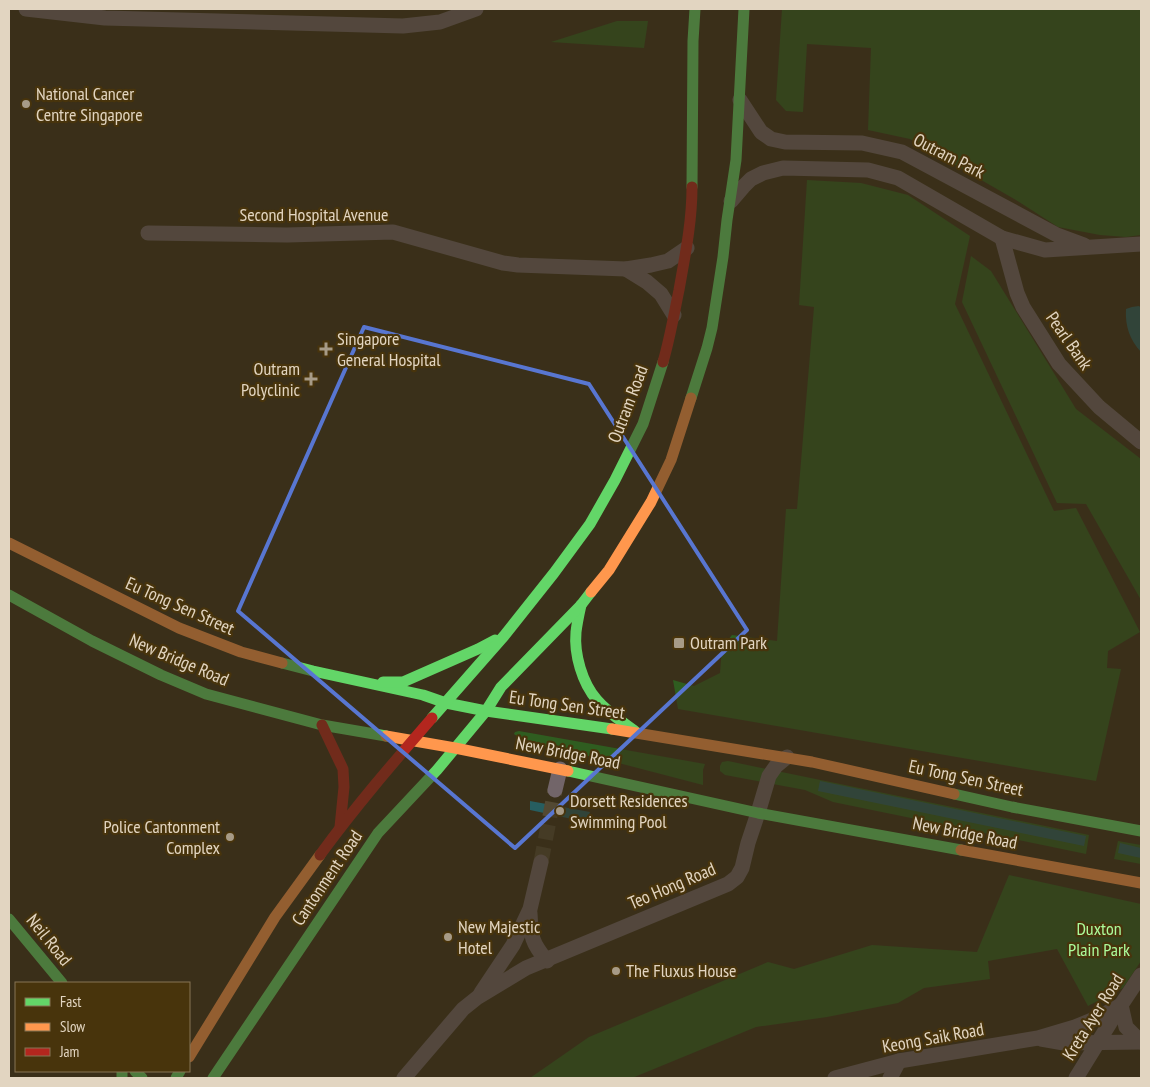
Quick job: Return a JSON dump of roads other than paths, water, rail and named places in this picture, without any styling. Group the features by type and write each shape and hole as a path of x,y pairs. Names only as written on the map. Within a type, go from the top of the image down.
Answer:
{"main road":[{"name":"Outram Road","path":"412,742 504,636 590,524 616,480 643,424 666,351 687,248 692,206 693,41 695,9"},
{"path":"486,711 501,687 581,605 610,570 651,502 671,460 707,348 723,257 736,160 744,9"},
{"name":"Eu Tong Sen Street","path":"9,543 179,628 241,652 313,671 486,711 786,757 1012,807 1141,831"},
{"name":"New Bridge Road","path":"9,595 92,641 161,675 206,694 255,708 322,725 455,748 560,769 758,813 1141,883"},
{"path":"581,605 576,634 584,680 588,689 597,700 637,733"},
{"path":"352,679 389,683 402,682 504,636"},
{"name":"Cantonment Road","path":"213,1078 378,833 437,770 486,711"},
{"path":"322,725 343,769 344,787 340,827"},
{"name":"Cantonment Road","path":"190,1055 275,917 340,827 392,763 412,742"},
{"name":"Neil Road","path":"9,919 61,982"}],"street":[{"path":"26,9 105,18 403,26 440,22 476,9"},
{"name":"Outram Park","path":"739,98 761,132 772,139 784,142 862,143 902,152 1056,235 1090,247"},
{"name":"Outram Park","path":"730,202 751,179 763,173 783,168 868,170 898,178 1002,238 1045,250 1141,244"},
{"name":"Second Hospital Avenue","path":"148,233 288,235 393,232 503,263 626,269 668,261 687,248"},
{"name":"Pearl Bank","path":"1002,238 1023,307 1059,364 1099,407 1141,442"},
{"name":"Second Hospital Avenue","path":"626,269 647,282 661,294 674,315"},
{"name":"Teo Hong Road","path":"478,996 526,968 728,884 737,877 742,868 769,776 786,757"},
{"path":"555,790 560,769"},
{"path":"404,1078 463,1009 478,996 513,945 530,909 540,867"},
{"path":"530,909 532,939 546,960"},
{"path":"513,945 512,959 518,966 526,968"},
{"name":"Kreta Ayer Road","path":"1076,1078 1141,975"},
{"name":"Keong Saik Road","path":"835,1078 899,1061 1038,1038 1075,1027 1121,1005 1126,1027 1141,1042"},
{"name":"Keong Saik Road","path":"1038,1038 1064,1043 1141,1042"},
{"path":"890,1078 899,1061"}],"water":[{"path":"1139,306 1141,308 1141,352 1129,333 1126,322 1126,309"},
{"path":"820,781 1086,836 1084,846 818,791"},
{"name":"Dorsett Residences Swimming Pool","path":"530,801 590,812 586,822 530,810"},
{"path":"1120,843 1141,848 1141,858 1118,853"}],"tunnel":[{"path":"541,862 555,790"}],"place":[{"name":"National Cancer Centre Singapore","path":"26,104"},
{"name":"Singapore General Hospital","path":"326,349"},
{"name":"Outram Polyclinic","path":"311,379"},
{"name":"Outram Park","path":"679,643"},
{"name":"Dorsett Residences Swimming Pool","path":"560,811"},
{"name":"Police Cantonment Complex","path":"230,837"},
{"name":"New Majestic Hotel","path":"448,937"},
{"name":"The Fluxus House","path":"616,971"}],"park label":[{"name":"Duxton Plain Park","path":"1099,940"}]}
